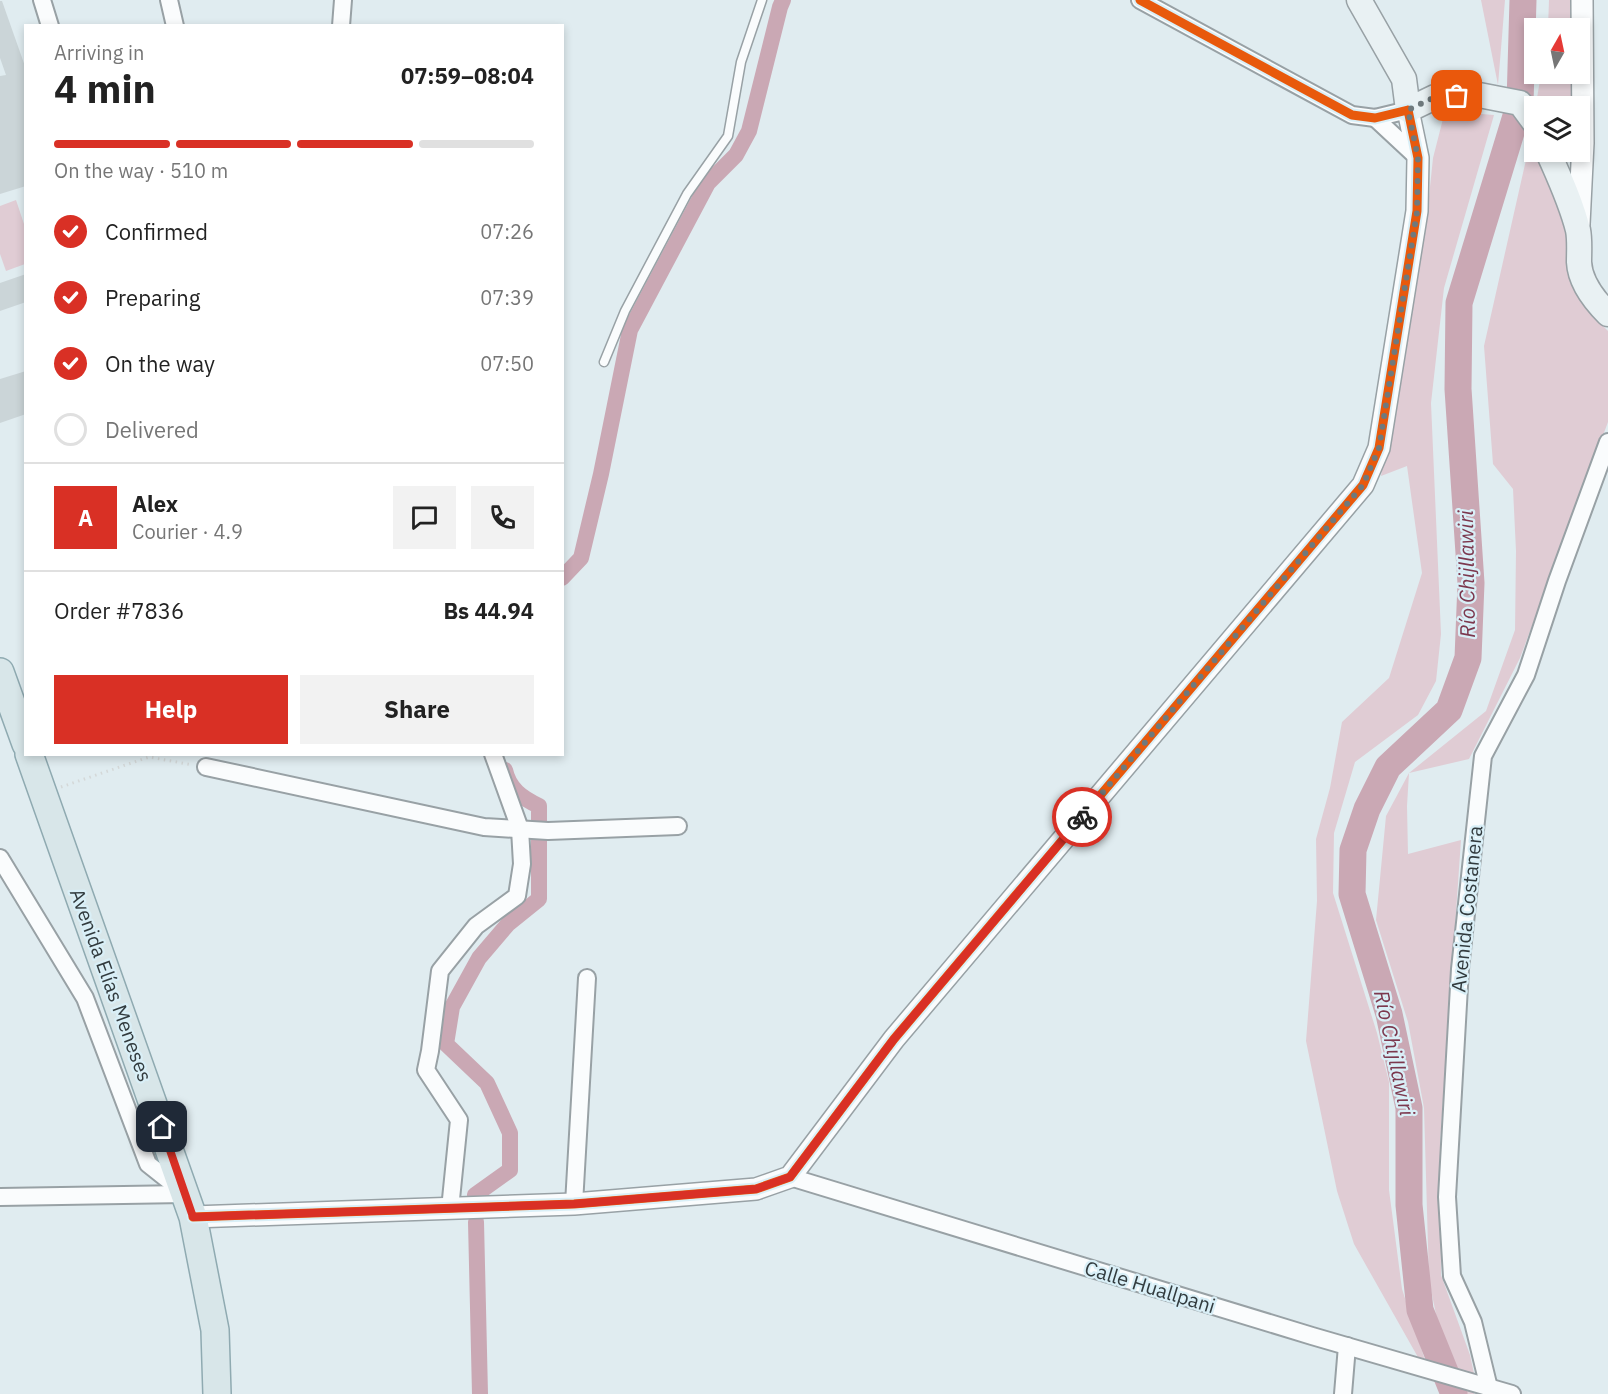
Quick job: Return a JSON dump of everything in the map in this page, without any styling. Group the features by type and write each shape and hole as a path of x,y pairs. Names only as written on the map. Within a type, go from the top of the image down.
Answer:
{"main road":[{"path":"1359,0 1404,80 1408,110 1435,97 1479,95 1520,103 1524,108"},
{"path":"1553,162 1568,196 1578,232 1579,266 1583,279 1588,291 1608,314"},
{"path":"0,672 24,738"},
{"name":"Avenida Elías Meneses","path":"30,756 189,1205 215,1330 217,1394"}],"street":[{"path":"42,0 49,24"},
{"path":"169,0 175,24"},
{"path":"341,24 343,0"},
{"path":"0,1197 189,1205 450,1209 574,1204 756,1189 790,1177 894,1039 1363,485 1379,448 1417,212 1418,158 1408,110 1375,118 1352,115 1140,0"},
{"path":"1578,232 1583,143 1582,0"},
{"path":"1375,118 1418,158"},
{"name":"Avenida Costanera","path":"1490,1391 1473,1322 1452,1276 1447,1197 1460,969 1483,756 1526,675 1557,581 1608,442"},
{"path":"450,1209 459,1120 426,1070 440,971 476,926 517,896 522,864 533,830 493,756"},
{"path":"206,767 484,826 533,830 678,826"},
{"path":"0,858 85,998 148,1164 189,1205"},
{"path":"574,1204 587,978"},
{"name":"Calle Huallpani","path":"790,1177 1459,1379 1490,1391 1512,1394"},
{"path":"1343,1394 1347,1346"}],"lane":[{"path":"604,362 625,311 687,194 728,136 741,62 762,0"}],"path":[{"path":"42,792 85,780 120,765 148,757 206,767"}],"shaded area":[{"path":"1481,0 1505,0 1498,85"},
{"path":"1549,0 1570,0 1571,18 1548,18"},
{"path":"1539,84 1572,84 1573,96 1537,96"},
{"path":"1445,111 1494,115 1444,288 1431,403 1441,634 1436,681 1418,715 1355,762 1334,833 1333,893 1377,1033 1389,1082 1389,1190 1402,1289 1432,1382 1354,1244 1337,1191 1306,1041 1317,901 1316,839 1330,788 1342,722 1389,678 1422,573 1407,466 1381,476 1427,216 1433,158"},
{"path":"1526,162 1539,162 1571,194 1573,253 1589,312 1608,331 1608,422 1520,658 1469,759 1409,773 1486,711 1515,630 1516,551 1513,489 1493,464 1484,346"},
{"path":"16,200 24,224 24,264 6,271 0,254 0,206"},
{"path":"1409,773 1408,854 1461,840 1440,1143 1441,1275 1470,1355 1476,1383 1474,1394 1467,1394 1438,1324 1429,1280 1424,1108 1408,1022 1376,920 1386,816"}],"building":[{"path":"0,1 2,1 24,63 24,187 0,194 0,76 6,75 0,58"},
{"path":"24,275 24,303 0,311 0,283"},
{"path":"24,372 24,415 0,423 0,379"}],"waterway":[{"path":"564,576 581,558 601,474 630,330 708,183 736,155 749,131 783,0"},
{"name":"Río Chijllawiri","path":"1454,1394 1420,1310 1409,1205 1409,1108 1389,1014 1352,894 1353,850 1367,809 1388,767 1449,710 1468,658 1471,583 1458,389 1459,303 1520,103 1523,0"},
{"path":"475,1195 510,1170 510,1133 487,1083 446,1044 452,1007 479,958 508,924 539,899 539,806 527,800 513,788 505,770"},
{"path":"476,1222 480,1394"}],"cycle path":[{"path":"193,1217 574,1204 756,1189 790,1177 894,1039 1363,485 1379,448 1417,211 1418,158 1408,110 1375,118 1352,115 1140,0"}],"way so far":[{"path":"1082,817 1363,485 1379,448 1417,212 1418,158 1408,110 1435,97 1457,96"}],"route":[{"path":"162,1127 193,1217 574,1204 756,1189 790,1177 894,1039 1082,817"}]}
